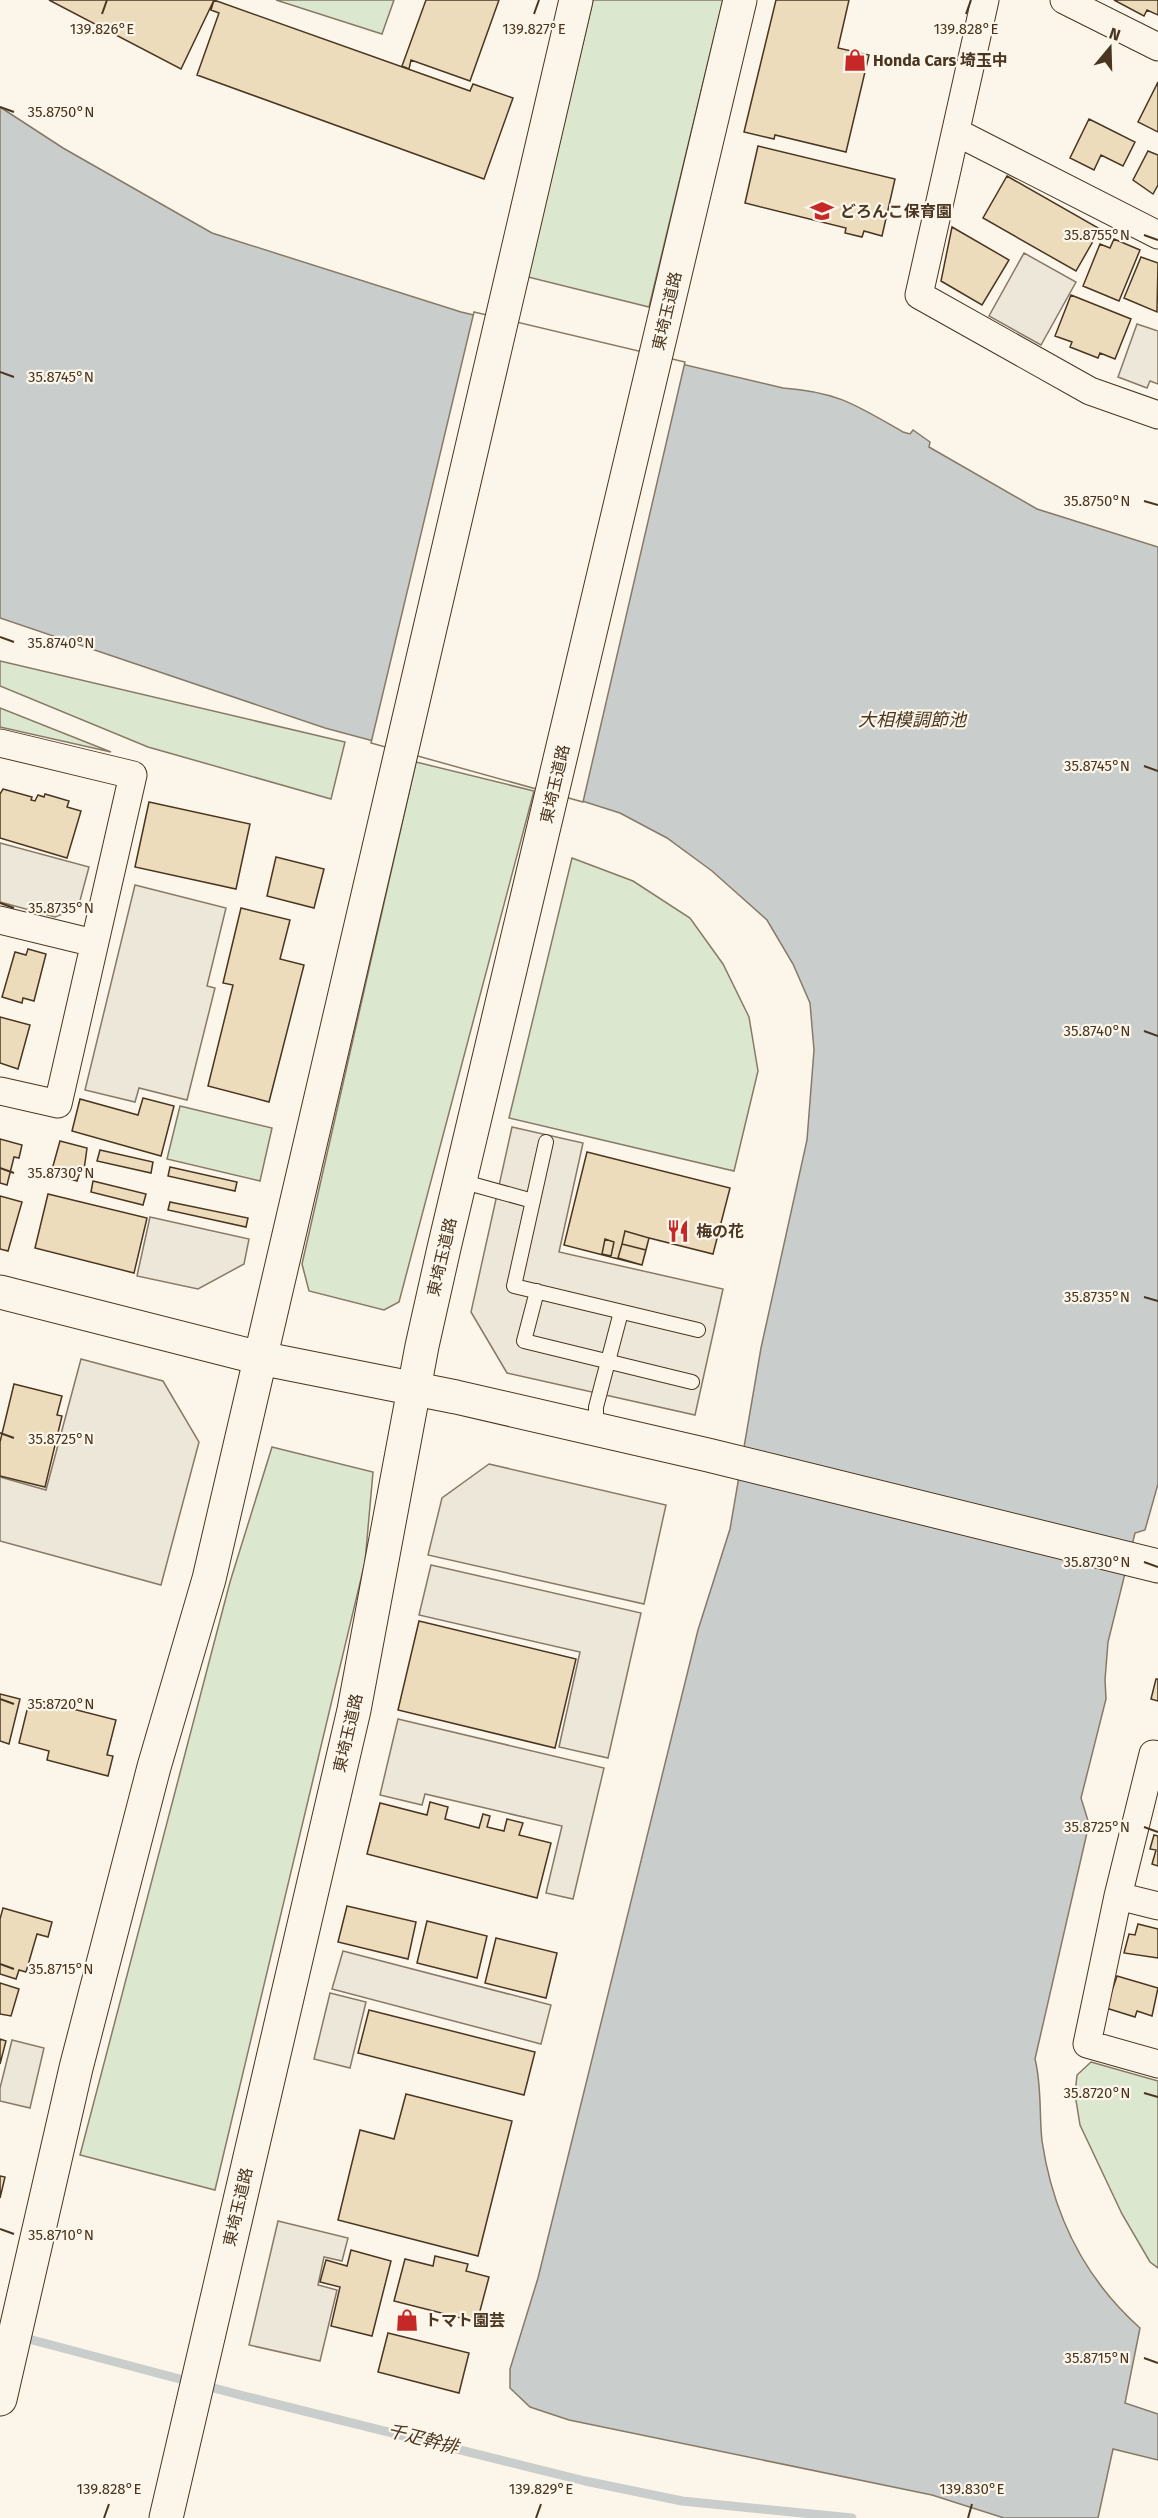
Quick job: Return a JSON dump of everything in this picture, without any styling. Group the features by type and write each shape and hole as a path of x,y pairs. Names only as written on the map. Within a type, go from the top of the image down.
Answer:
{"main road":[{"path":"0,2399 76,2068 154,1767 209,1579 576,0"},
{"name":"東埼玉道路","path":"166,2518 354,1710 413,1390 461,1177 740,0"},
{"path":"0,1292 260,1358 456,1397 708,1455 1158,1566"}],"street":[{"path":"985,0 919,295 1090,391 1158,415"},
{"path":"1064,0 1158,47"},
{"path":"956,132 1158,236"},
{"path":"0,743 133,775 58,1104 0,1091"},
{"path":"0,920 94,943"},
{"path":"1158,1755 1153,1754 1118,1896 1087,2044 1158,2064"},
{"path":"1118,1896 1158,1906"}],"lane":[{"path":"546,1142 514,1286 698,1330"},
{"path":"461,1177 475,1185 533,1201"},
{"path":"537,1291 524,1341 692,1383"},
{"path":"596,1429 596,1407 621,1312"}],"green space":[{"path":"276,0 394,0 382,34"},
{"path":"593,0 723,0 649,307 528,277"},
{"path":"0,661 345,742 331,799 148,747 0,686"},
{"path":"0,708 111,752 0,727"},
{"path":"416,762 534,791 399,1302 384,1310 309,1291 302,1264"},
{"path":"572,858 633,881 690,918 723,964 749,1017 758,1071 734,1171 509,1118"},
{"path":"180,1106 272,1128 260,1181 167,1159"},
{"path":"272,1447 373,1472 365,1562 215,2190 80,2155 230,1582"},
{"path":"1091,2062 1158,2081 1158,2268 1150,2262 1122,2214 1080,2125 1075,2094 1077,2075"}],"shaded area":[{"path":"1024,253 1076,282 1041,345 989,316"},
{"path":"1137,324 1158,331 1158,384 1150,381 1147,388 1118,377"},
{"path":"0,843 89,867 78,908 55,917 0,902"},
{"path":"135,885 226,908 207,986 215,988 187,1100 139,1088 135,1102 85,1090"},
{"path":"512,1127 583,1143 559,1252 723,1289 695,1415 507,1373 471,1312"},
{"path":"150,1217 249,1239 244,1264 198,1289 137,1276"},
{"path":"81,1359 163,1381 199,1442 161,1585 0,1541 0,1477 46,1490"},
{"path":"489,1464 666,1505 644,1604 428,1555 442,1498"},
{"path":"431,1565 641,1613 608,1758 559,1747 580,1652 419,1615"},
{"path":"398,1719 604,1768 573,1899 546,1893 562,1826 425,1794 422,1805 380,1795"},
{"path":"343,1951 551,2005 541,2044 332,1989"},
{"path":"330,1993 366,2002 350,2068 314,2059"},
{"path":"12,2040 44,2048 30,2108 0,2101 0,2088"},
{"path":"278,2221 348,2238 342,2261 324,2257 318,2285 337,2290 320,2361 249,2345"}],"water":[{"name":"大相模調節池","path":"0,107 63,148 212,233 461,312 846,401 903,432 910,434 913,430 930,442 929,447 1037,509 1158,547 1158,1484 1145,1530 1135,1533 1108,1642 1106,1699 1081,1798 1089,1824 1035,2059 1039,2080 1042,2141 1054,2194 1063,2219 1088,2267 1120,2309 1140,2328 1125,2403 1158,2414 1158,2460 1113,2449 1098,2518 1004,2518 932,2495 569,2420 530,2407 510,2388 510,2369 538,2278 698,1630 730,1529 761,1348 807,1140 814,1050 810,1003 793,964 767,920 712,871 667,838 620,813 500,775 325,728 0,618"}],"pier":[{"path":"474,312 685,362 583,802 371,743"}],"building":[{"path":"49,0 214,0 181,69"},
{"path":"214,0 470,91 473,84 513,98 484,179 197,75 219,13 211,10"},
{"path":"426,0 499,0 470,81 411,60 409,69 402,66"},
{"path":"776,0 849,0 838,48 869,55 846,152 775,135 774,139 744,132"},
{"path":"1114,0 1158,0 1158,15 1147,10 1144,16"},
{"path":"1158,82 1158,132 1138,122"},
{"path":"1089,119 1135,142 1123,166 1101,155 1094,170 1070,158"},
{"path":"758,146 895,179 882,236 864,231 862,237 845,233 846,228 745,203"},
{"path":"1148,151 1158,155 1158,185 1153,194 1133,180"},
{"path":"1007,176 1100,229 1076,271 983,218"},
{"path":"952,227 1009,260 982,305 941,281"},
{"path":"1114,239 1140,250 1119,301 1083,286 1100,244 1110,248"},
{"path":"1141,257 1158,263 1157,312 1124,298"},
{"path":"1071,295 1131,319 1115,359 1100,353 1098,358 1070,347 1072,342 1055,336"},
{"path":"3,789 32,797 31,800 35,801 38,795 44,797 45,794 69,801 67,807 81,811 67,858 0,838 0,794"},
{"path":"149,802 250,824 236,889 135,867"},
{"path":"276,857 324,869 314,908 267,896"},
{"path":"241,908 290,920 280,959 304,965 269,1102 208,1086 233,985 223,983"},
{"path":"28,949 46,954 34,1001 23,998 22,1003 2,997 15,952 26,955"},
{"path":"0,1017 30,1025 18,1069 0,1063"},
{"path":"143,1098 174,1106 161,1156 72,1131 80,1099 138,1115"},
{"path":"0,1139 22,1145 19,1158 14,1157 7,1185 0,1183"},
{"path":"60,1141 87,1148 84,1170 81,1169 77,1181 51,1173"},
{"path":"100,1150 153,1162 151,1173 97,1161"},
{"path":"587,1152 730,1188 713,1254 649,1238 642,1265 564,1245"},
{"path":"170,1167 237,1182 235,1191 168,1176"},
{"path":"93,1181 146,1194 143,1205 91,1192"},
{"path":"48,1194 147,1218 134,1273 35,1248"},
{"path":"0,1196 22,1202 8,1251 0,1249"},
{"path":"170,1202 248,1218 246,1227 168,1210"},
{"path":"625,1231 649,1238 646,1250 622,1244"},
{"path":"605,1239 614,1242 611,1256 602,1254"},
{"path":"622,1244 646,1250 642,1265 618,1258"},
{"path":"14,1384 62,1396 57,1415 62,1416 45,1487 0,1476 0,1442"},
{"path":"419,1621 576,1659 555,1748 398,1710"},
{"path":"1156,1679 1158,1679 1158,1701 1151,1699"},
{"path":"0,1694 20,1699 9,1744 0,1741"},
{"path":"30,1698 116,1720 107,1755 113,1756 108,1776 47,1760 49,1751 19,1743"},
{"path":"430,1802 448,1807 445,1819 479,1828 483,1814 490,1816 487,1827 504,1831 507,1819 523,1823 519,1835 551,1843 537,1898 367,1854 380,1803 427,1815"},
{"path":"1154,1835 1158,1836 1158,1866 1152,1864 1156,1850 1150,1849"},
{"path":"347,1906 416,1922 408,1959 338,1942"},
{"path":"3,1908 52,1922 48,1937 37,1934 26,1972 19,1970 16,1979 0,1974 0,1919"},
{"path":"427,1921 487,1936 477,1978 417,1963"},
{"path":"1138,1924 1158,1929 1158,1958 1124,1953 1129,1934 1135,1935"},
{"path":"496,1938 557,1953 546,1998 485,1983"},
{"path":"1117,1976 1158,1988 1152,2016 1137,2011 1135,2017 1106,2008"},
{"path":"0,1983 19,1989 11,2016 0,2014"},
{"path":"369,2010 535,2052 524,2095 358,2053"},
{"path":"0,2039 6,2041 0,2064"},
{"path":"406,2094 512,2121 478,2256 338,2220 360,2130 394,2139"},
{"path":"0,2176 5,2177 0,2198"},
{"path":"351,2250 391,2261 372,2336 331,2326 340,2287 320,2282 326,2260 347,2266"},
{"path":"435,2256 468,2264 466,2271 489,2277 477,2322 394,2301 405,2259 433,2266"},
{"path":"388,2333 469,2353 459,2393 378,2372"}],"waterway":[{"name":"千疋幹排","path":"21,2337 244,2396 585,2481 682,2501 852,2518"}],"place":[{"name":"Honda Cars 埼玉中","path":"855,60"},
{"name":"どろんこ保育園","path":"822,211"},
{"name":"梅の花","path":"678,1231"},
{"name":"トマト園芸","path":"407,2320"}]}
